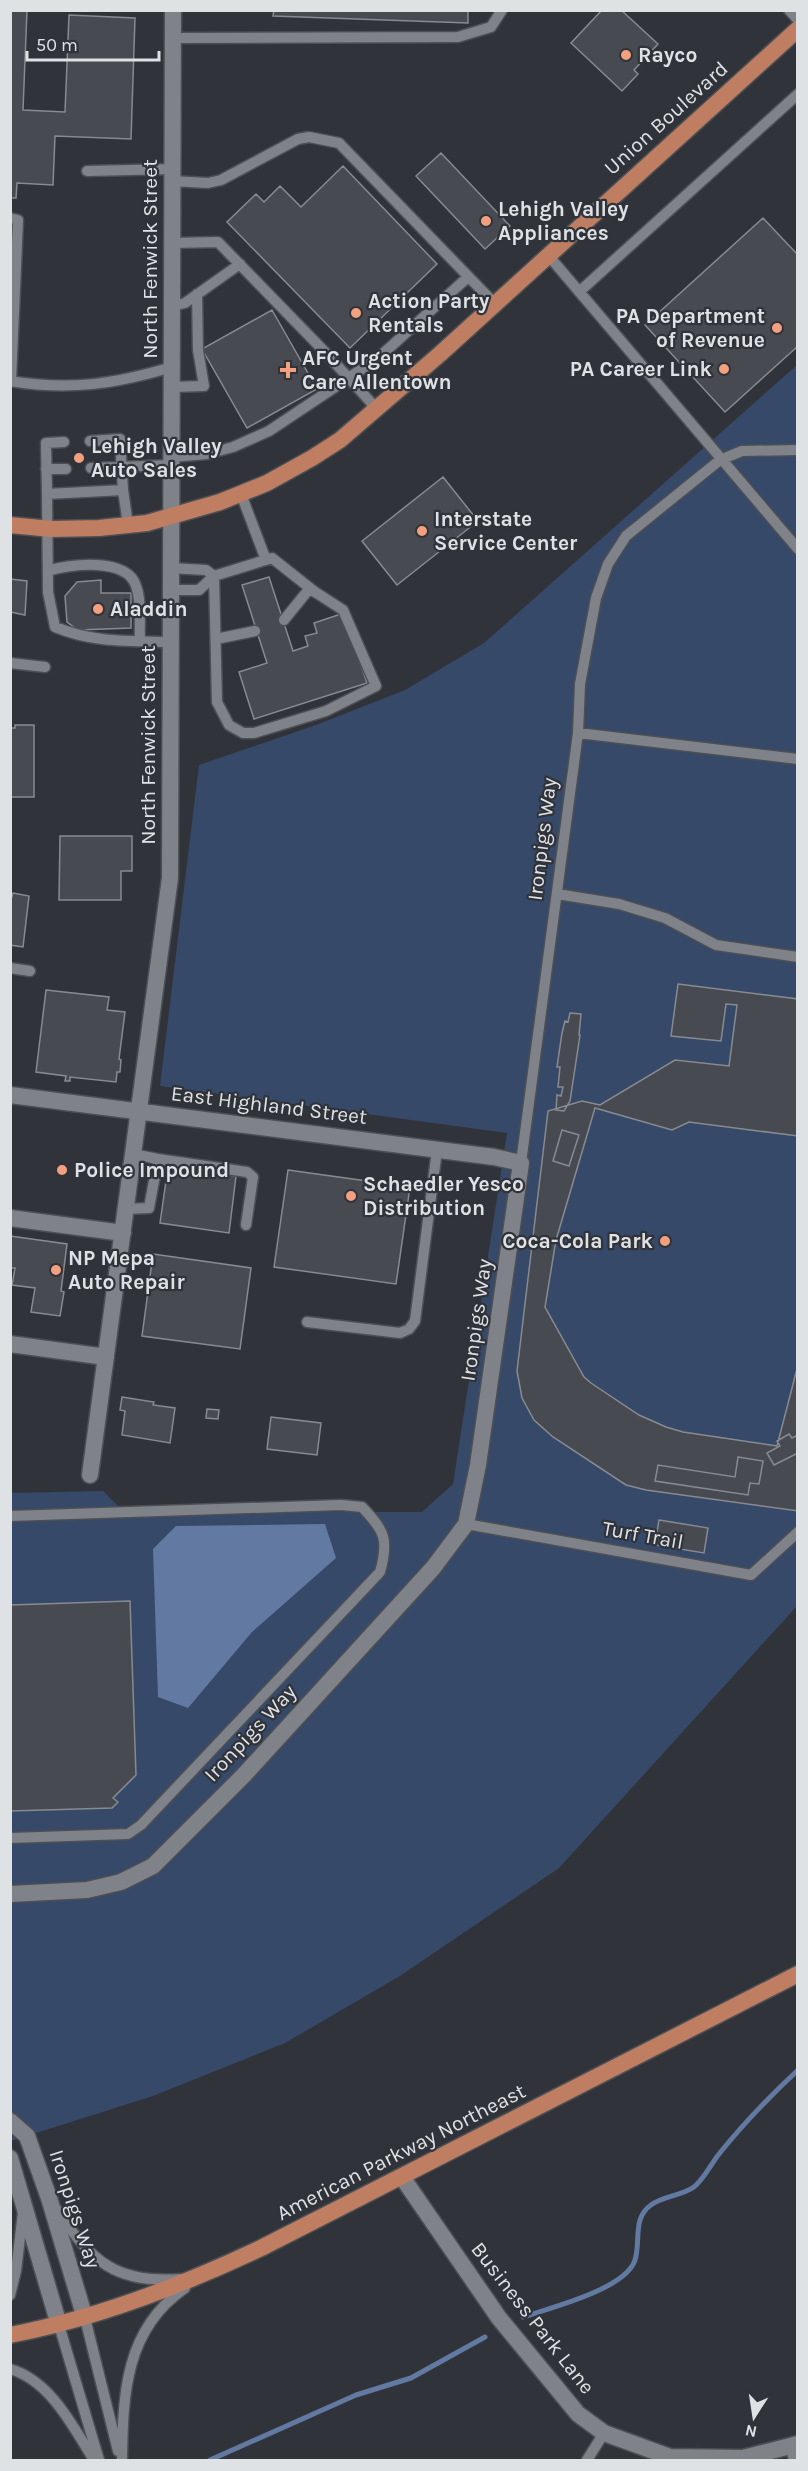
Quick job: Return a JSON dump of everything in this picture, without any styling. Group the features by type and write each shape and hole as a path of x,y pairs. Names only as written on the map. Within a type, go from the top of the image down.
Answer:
{"main road":[{"name":"Union Boulevard","path":"10,525 99,528 171,517 241,494 267,483 312,458 340,440 377,409 798,29"},
{"name":"American Parkway Northeast","path":"10,2335 85,2318 200,2277 402,2177 798,1974"}],"street":[{"name":"North Fenwick Street","path":"90,1475 170,878 173,10"},
{"name":"East Highland Street","path":"10,1095 437,1150 521,1163"},
{"name":"Ironpigs Way","path":"10,1894 87,1890 121,1882 153,1866 259,1758 433,1568 466,1524 478,1466 521,1163"},
{"path":"10,1218 123,1233"},
{"path":"10,1344 106,1357"},
{"name":"Ironpigs Way","path":"10,2121 27,2136 49,2198 85,2318"},
{"path":"10,2158 59,2325"},
{"name":"Business Park Lane","path":"402,2177 499,2318 578,2414 604,2433 670,2457 689,2459 742,2458 794,2450"}],"lane":[{"path":"173,38 458,37 491,27 502,10"},
{"path":"789,10 798,20"},
{"path":"579,292 798,94"},
{"path":"87,171 173,175 208,183 221,180 298,139 309,137 339,143 495,304"},
{"path":"10,218 18,220 11,381 47,386 100,385 172,367"},
{"path":"172,243 218,242 377,409"},
{"path":"548,255 798,549"},
{"path":"172,306 184,303 240,264"},
{"path":"91,468 171,461 215,452 233,447 269,431 377,359 468,277"},
{"path":"172,387 204,386 198,350 197,294"},
{"path":"90,441 120,439 128,525"},
{"path":"64,442 46,443 48,592 55,627 78,636 112,641 170,642"},
{"path":"720,460 742,451 798,450"},
{"name":"Ironpigs Way","path":"521,1163 578,733 580,684 596,598 608,564 626,536 720,460"},
{"path":"46,470 66,469"},
{"path":"46,494 123,490"},
{"path":"241,494 266,560"},
{"path":"171,590 200,590 214,576 272,558 343,610 376,686 326,711 254,733 243,733 229,725 217,702 214,576"},
{"path":"48,571 67,565 104,565 126,572 136,584 140,641"},
{"path":"171,568 206,570 214,576"},
{"path":"284,620 310,588"},
{"path":"216,639 255,631"},
{"path":"10,663 45,667"},
{"path":"578,733 798,759"},
{"path":"557,894 619,904 665,918 716,945 798,957"},
{"path":"10,968 30,970"},
{"path":"307,1322 400,1333 409,1329 415,1321 437,1150"},
{"path":"133,1154 247,1172 253,1177 246,1225"},
{"path":"126,1209 149,1208 158,1159"},
{"path":"10,1516 340,1504 362,1507 379,1525 386,1550 380,1572 141,1825 128,1834 10,1838"},
{"name":"Turf Trail","path":"466,1524 751,1575 798,1532"},
{"path":"49,2198 81,2242 113,2271 132,2277 151,2279 200,2277"},
{"path":"10,2295 16,2271 23,2203"},
{"path":"121,2460 124,2412 132,2357 155,2313 200,2277"},
{"path":"85,2318 121,2460"},
{"path":"59,2325 96,2460"},
{"path":"10,2369 42,2386 96,2460"},
{"path":"586,2460 604,2433"}],"shaded area":[{"name":"Coca-Cola Park","path":"797,365 797,1606 559,1868 400,1976 285,2043 153,2096 11,2141 10,1493 103,1491 124,1512 422,1512 453,1484 507,1133 160,1086 199,765 316,725 405,690 484,643"},
{"path":"325,1524 336,1558 252,1632 188,1708 158,1697 153,1549 176,1526"}],"building":[{"path":"10,10 27,10 23,110 65,112 69,15 135,18 131,139 55,136 53,185 17,183 16,198 10,198"},
{"path":"274,10 468,10 468,23 273,16"},
{"path":"602,10 621,10 658,44 634,70 638,74 622,91 571,43"},
{"path":"441,153 510,226 485,249 416,176"},
{"path":"343,166 437,264 350,348 227,222 256,194 264,202 280,186 301,207"},
{"path":"763,218 798,255 798,346 725,412 645,325"},
{"path":"272,310 317,389 247,428 202,349"},
{"path":"443,477 478,521 397,585 362,541"},
{"path":"269,577 293,651 308,646 305,636 317,633 314,623 344,613 367,683 254,719 239,672 267,663 242,585"},
{"path":"10,579 27,581 25,615 10,612"},
{"name":"Aladdin","path":"101,580 101,593 131,593 131,628 78,630 67,622 65,596 77,582"},
{"path":"15,725 34,725 34,797 10,797 10,728 15,728"},
{"path":"60,836 132,836 132,871 121,871 121,900 59,900"},
{"path":"13,893 29,896 23,947 10,945 10,903"},
{"path":"678,984 798,999 798,1136 689,1122 672,1130 595,1108 556,1240 545,1307 584,1377 639,1415 683,1432 777,1446 798,1365 798,1511 646,1490 626,1485 553,1437 534,1420 522,1398 517,1371 548,1111 582,1101 600,1105 675,1060 729,1066 737,1005 726,1004 721,1041 671,1036"},
{"path":"46,990 109,997 107,1010 125,1012 119,1059 121,1060 120,1072 117,1072 116,1082 70,1077 70,1081 65,1081 66,1076 36,1072"},
{"path":"570,1013 581,1014 580,1035 570,1101 564,1111 556,1110 557,1095 561,1096 563,1087 558,1087 560,1067 557,1067 562,1033"},
{"path":"562,1130 579,1135 569,1166 553,1161"},
{"path":"168,1167 236,1176 229,1233 160,1223"},
{"path":"288,1170 410,1187 396,1284 274,1267"},
{"path":"10,1236 67,1244 60,1316 31,1312 35,1288 12,1285 15,1268 10,1268"},
{"path":"153,1254 251,1268 240,1349 142,1336"},
{"path":"122,1397 175,1408 170,1443 122,1435 125,1411 120,1410"},
{"path":"207,1409 219,1410 218,1419 206,1418"},
{"path":"271,1417 321,1423 317,1455 267,1449"},
{"path":"789,1434 792,1438 798,1435 798,1453 774,1465 767,1453 780,1446 777,1441"},
{"path":"738,1457 763,1461 759,1484 750,1483 748,1495 655,1481 658,1465 735,1477"},
{"path":"659,1520 708,1528 704,1553 655,1545"},
{"path":"130,1601 136,1775 113,1798 118,1802 112,1808 10,1811 10,1605"}],"waterway":[{"path":"523,2317 586,2296 618,2280 629,2270 635,2260 639,2223 645,2210 656,2202 689,2190 698,2184 737,2132 798,2070"},
{"path":"210,2460 356,2395 411,2378 485,2337"}],"place":[{"name":"Rayco","path":"626,55"},
{"name":"Lehigh Valley Appliances","path":"486,221"},
{"name":"Action Party Rentals","path":"356,313"},
{"name":"PA Department of Revenue","path":"777,328"},
{"name":"PA Career Link","path":"724,369"},
{"name":"AFC Urgent Care Allentown","path":"288,370"},
{"name":"Lehigh Valley Auto Sales","path":"79,458"},
{"name":"Interstate Service Center","path":"422,531"},
{"name":"Aladdin","path":"98,609"},
{"name":"Police Impound","path":"62,1170"},
{"name":"Schaedler Yesco Distribution","path":"351,1196"},
{"name":"Coca-Cola Park","path":"665,1241"},
{"name":"NP Mepa Auto Repair","path":"56,1270"}]}
